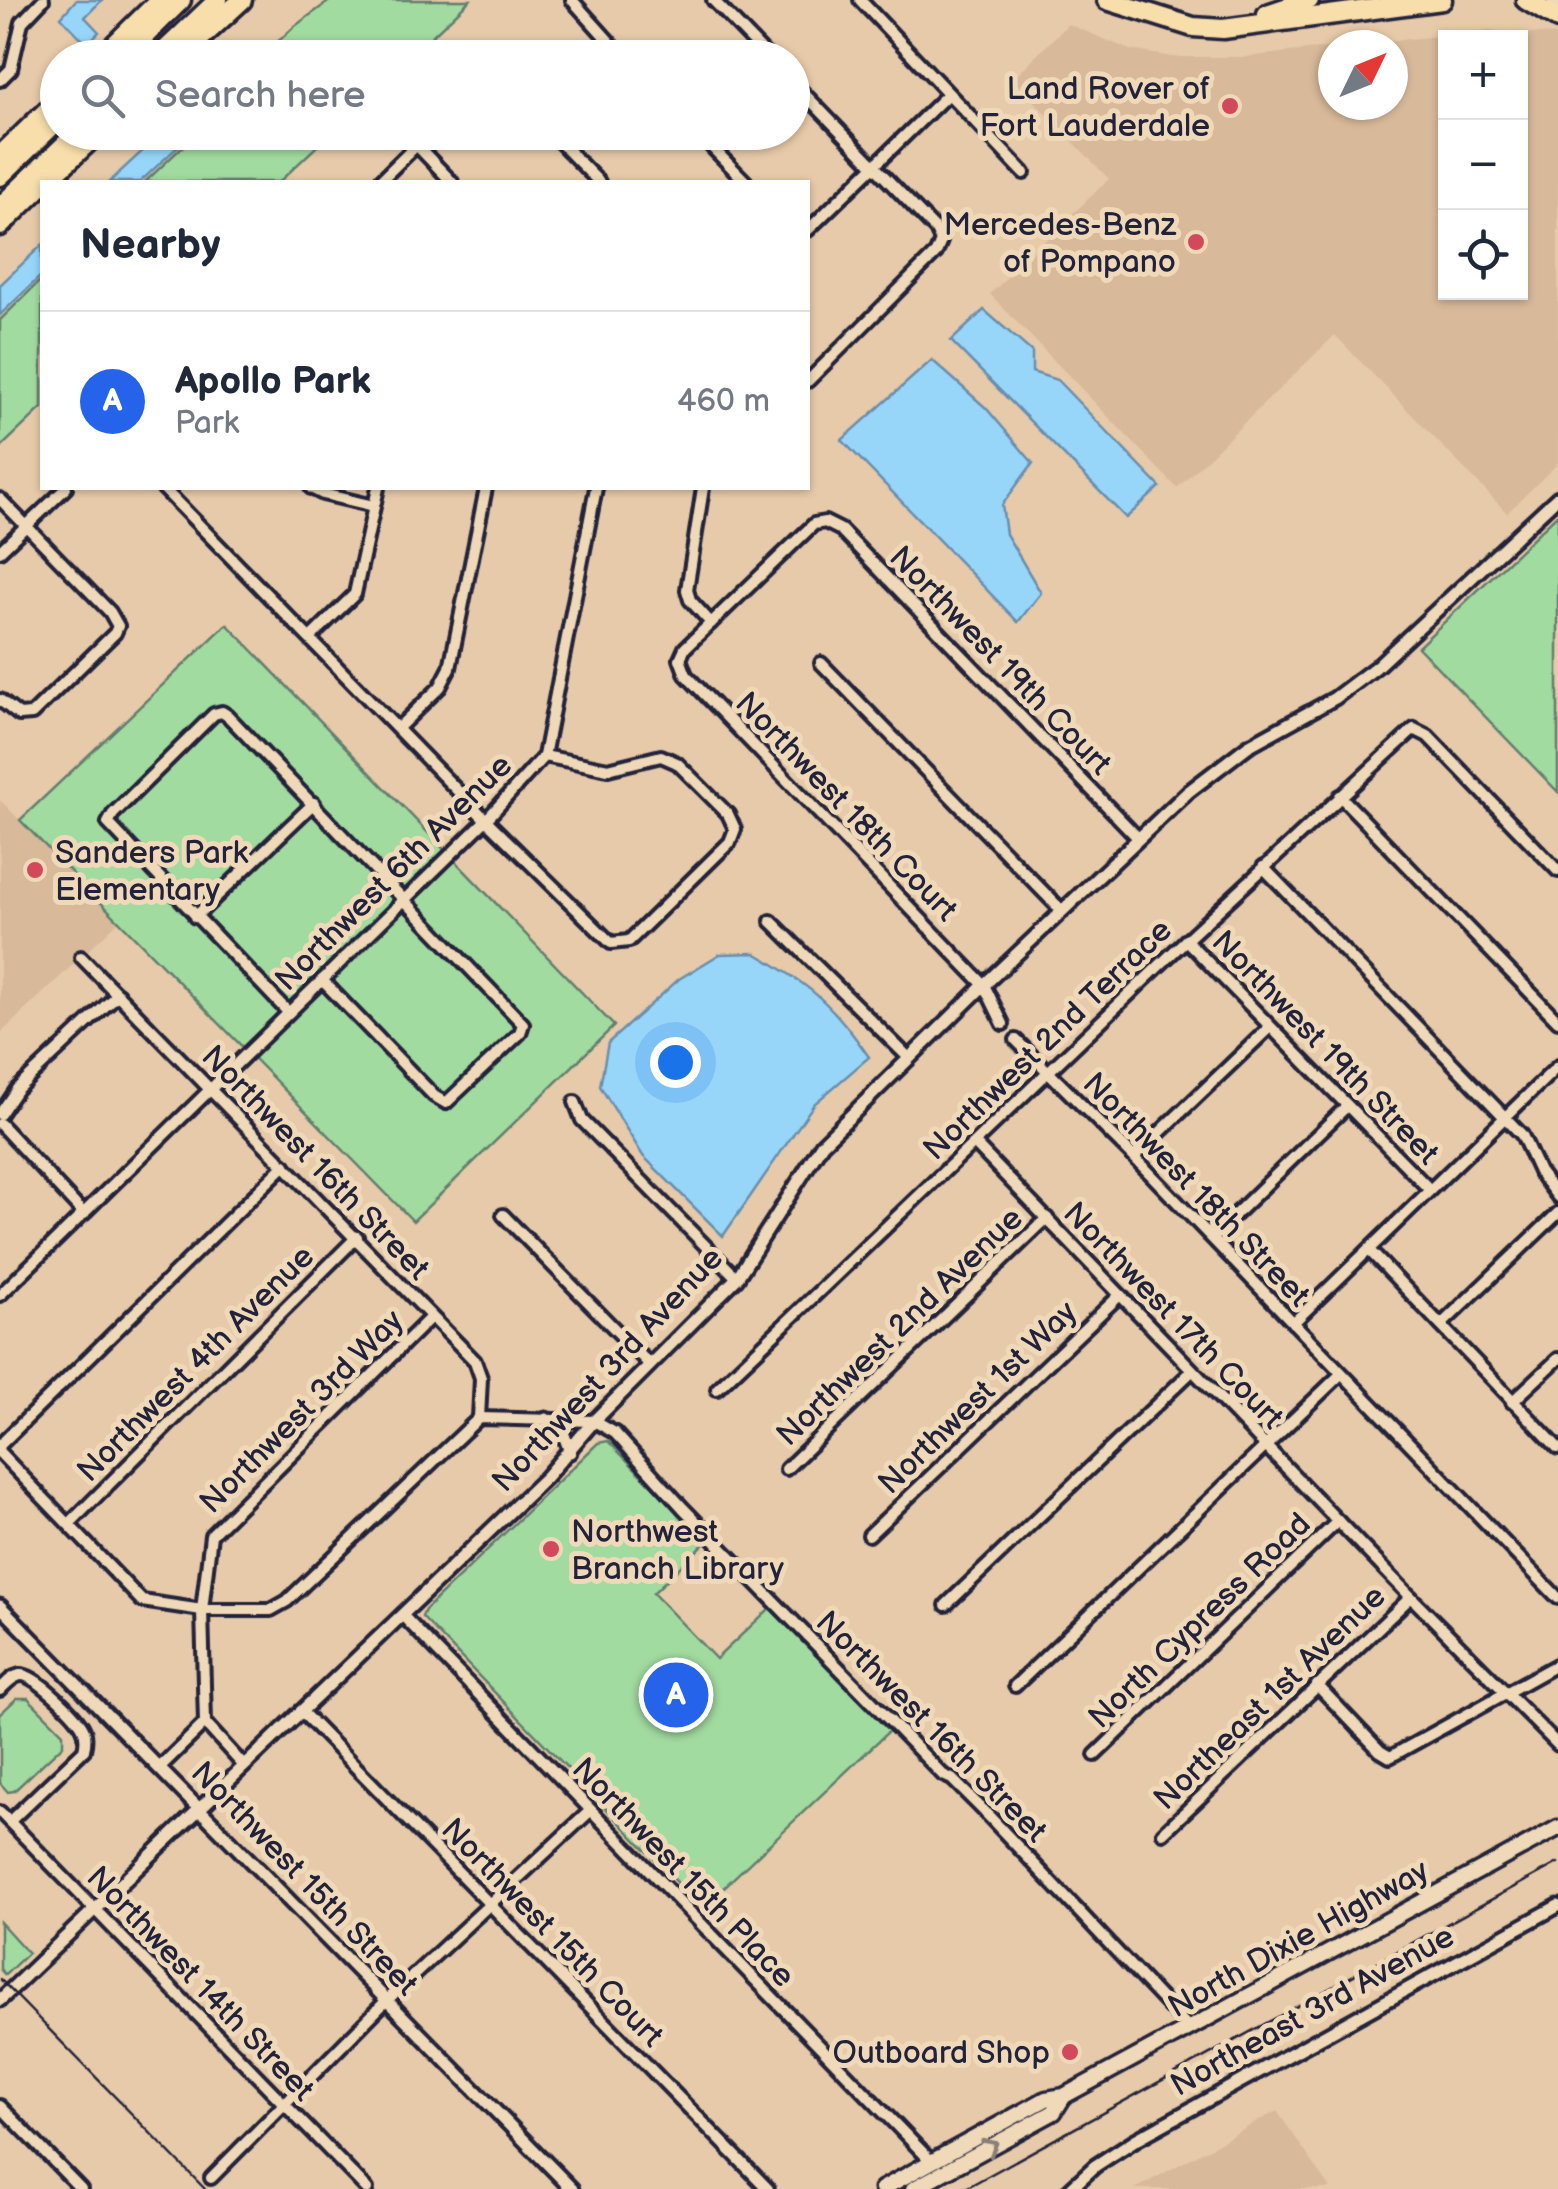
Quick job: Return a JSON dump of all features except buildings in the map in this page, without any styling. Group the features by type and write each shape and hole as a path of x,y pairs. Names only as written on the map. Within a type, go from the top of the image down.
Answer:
{"highway":[{"path":"124,35 150,0"},
{"path":"119,40 160,0"},
{"path":"140,40 181,0"},
{"path":"176,40 218,0"},
{"path":"199,40 242,0"},
{"path":"1107,0 1193,26 1223,29 1442,0"},
{"path":"1153,15 1202,21 1237,20 1310,0"},
{"path":"1526,0 1558,20"},
{"path":"0,156 40,117"},
{"path":"0,176 40,137"},
{"path":"0,207 59,150"},
{"path":"48,180 80,150"},
{"path":"0,226 40,188"}],"main road":[{"name":"North Dixie Highway","path":"882,2189 1046,2099 1064,2096 1190,2029 1558,1828"},
{"name":"North Dixie Highway","path":"912,2189 1054,2112 1064,2096"}],"street":[{"path":"0,80 11,68 22,22 43,0"},
{"path":"572,0 608,40"},
{"path":"714,0 752,40"},
{"path":"860,0 1024,172"},
{"path":"810,228 948,94"},
{"path":"810,99 936,230 941,241 936,253 810,379"},
{"path":"381,180 412,150"},
{"path":"420,150 450,180"},
{"path":"568,150 597,180"},
{"path":"715,150 744,180"},
{"path":"0,551 64,490"},
{"path":"165,490 610,943 628,941 730,842 735,829 728,814 677,763 661,756 608,769 544,756"},
{"path":"315,490 374,506"},
{"path":"310,638 355,594 378,490"},
{"path":"398,728 440,687 450,668 486,490"},
{"name":"Northwest 6th Avenue","path":"84,1214 486,820 544,756 596,490"},
{"path":"703,490 687,590 690,600 711,623"},
{"name":"Northwest 3rd Avenue","path":"0,2000 570,1452 594,1420 737,1278 822,1144 984,984 1188,792 1248,746 1335,698 1376,667 1558,497"},
{"path":"0,498 110,612 118,626 32,714 19,715 0,700"},
{"name":"Northwest 19th Court","path":"711,623 814,524 825,522 840,530 1138,838"},
{"name":"Northwest 18th Court","path":"711,623 685,648 680,660 686,675 984,984"},
{"path":"822,663 1062,911"},
{"path":"288,1012 108,824 113,814 214,714 222,712 314,803 523,1024 520,1033 446,1103 434,1096 322,980"},
{"name":"Northwest 2nd Terrace","path":"717,1389 1263,867 1414,730 1428,736 1558,871"},
{"path":"1340,796 1558,1021"},
{"path":"195,917 314,803"},
{"path":"1263,867 1522,1135 1540,1172 1558,1197"},
{"path":"771,921 909,1058"},
{"name":"Northwest 19th Street","path":"1186,940 1430,1190"},
{"name":"Northwest 16th Street","path":"81,957 475,1361 481,1378 479,1418"},
{"path":"984,984 1004,1024"},
{"path":"0,1114 17,1089 118,994"},
{"path":"1134,1157 1270,1026"},
{"name":"Northwest 18th Street","path":"1016,1040 1134,1157 1558,1598"},
{"path":"1293,1323 1558,1066"},
{"path":"576,1102 582,1120 737,1278"},
{"path":"1212,1238 1347,1106"},
{"path":"0,1124 84,1214 3,1288"},
{"name":"Northwest 17th Court","path":"975,1144 1558,1746"},
{"path":"0,1445 285,1165"},
{"path":"1441,1325 1558,1212"},
{"path":"503,1215 650,1365"},
{"name":"Northwest 2nd Avenue","path":"786,1469 1046,1218"},
{"name":"Northwest 4th Avenue","path":"69,1524 357,1238"},
{"path":"1369,1250 1558,1448"},
{"name":"Northwest 1st Way","path":"870,1535 1120,1295"},
{"name":"Northwest 3rd Way","path":"205,1722 202,1610 211,1535 432,1318"},
{"path":"1512,1402 1558,1359"},
{"path":"946,1604 1192,1371"},
{"path":"1014,1686 1341,1374"},
{"path":"0,1453 142,1602 202,1610 271,1610 286,1602 479,1418 594,1420"},
{"path":"546,1419 563,1432 570,1452"},
{"name":"Northwest 16th Street","path":"594,1420 615,1433 708,1534 943,1776 952,1779 984,1811 1190,2029"},
{"name":"North Cypress Road","path":"1095,1755 1338,1521"},
{"name":"Northeast 1st Avenue","path":"1163,1833 1411,1598"},
{"name":"Northwest 15th Street","path":"0,1606 572,2189"},
{"name":"Northwest 15th Place","path":"402,1615 932,2162"},
{"path":"1317,1685 1380,1751 1390,1756 1558,1664"},
{"path":"0,1690 23,1674 34,1678 84,1728 86,1740 84,1750 10,1821"},
{"name":"Northwest 15th Court","path":"301,1711 768,2189"},
{"path":"159,1768 205,1722 244,1766"},
{"name":"Northwest 14th Street","path":"0,1812 367,2189"},
{"path":"211,2178 387,2000 589,1812"},
{"name":"Northeast 3rd Avenue","path":"1070,2189 1095,2166 1135,2140 1558,1906"},
{"path":"0,2106 81,2189"}],"shaded area":[{"path":"1068,24 1130,50 1172,57 1246,57 1318,49 1318,120 1408,120 1408,39 1438,36 1438,300 1528,300 1528,33 1558,35 1558,463 1507,513 1335,335 1177,488 990,294 1109,179 1013,79"},
{"name":"Sanders Park Elementary","path":"0,800 119,921 0,1034"},
{"path":"1277,2111 1331,2189 1135,2189"}],"green space":[{"path":"331,0 470,0 428,40 280,40"},
{"path":"178,150 313,150 281,180 147,180"},
{"path":"40,281 40,410 0,448 0,320"},
{"path":"1558,514 1558,792 1418,647"},
{"path":"227,624 614,1026 413,1221 20,820"},
{"path":"608,1441 707,1541 653,1593 716,1659 771,1607 890,1730 702,1908 422,1617 598,1443"},
{"path":"17,1698 28,1698 63,1733 63,1745 14,1791 8,1792 0,1783 0,1714"},
{"path":"0,1922 28,1953 5,1975 0,1969"}],"water":[{"path":"76,0 102,0 85,17 99,32 91,40 83,40 61,17"},
{"path":"144,150 174,150 142,180 111,180"},
{"path":"40,247 40,277 0,315 0,285"},
{"path":"984,310 1032,352 1032,372 1057,380 1160,487 1126,518 951,341"},
{"path":"932,360 986,408 1033,463 1002,505 1006,534 1041,593 1018,622 842,440"},
{"path":"755,953 819,997 869,1057 814,1104 723,1236 643,1156 600,1086 608,1043 679,979 720,954"}],"railway":[{"path":"964,2189 1558,1863"},
{"path":"0,1979 205,2189"}],"place":[{"name":"Land Rover of Fort Lauderdale","path":"1230,106"},
{"name":"Mercedes-Benz of Pompano","path":"1196,242"},
{"name":"Sanders Park Elementary","path":"35,870"},
{"name":"Northwest Branch Library","path":"551,1549"},
{"name":"Apollo Park","path":"676,1695"},
{"name":"Outboard Shop","path":"1070,2052"}]}
